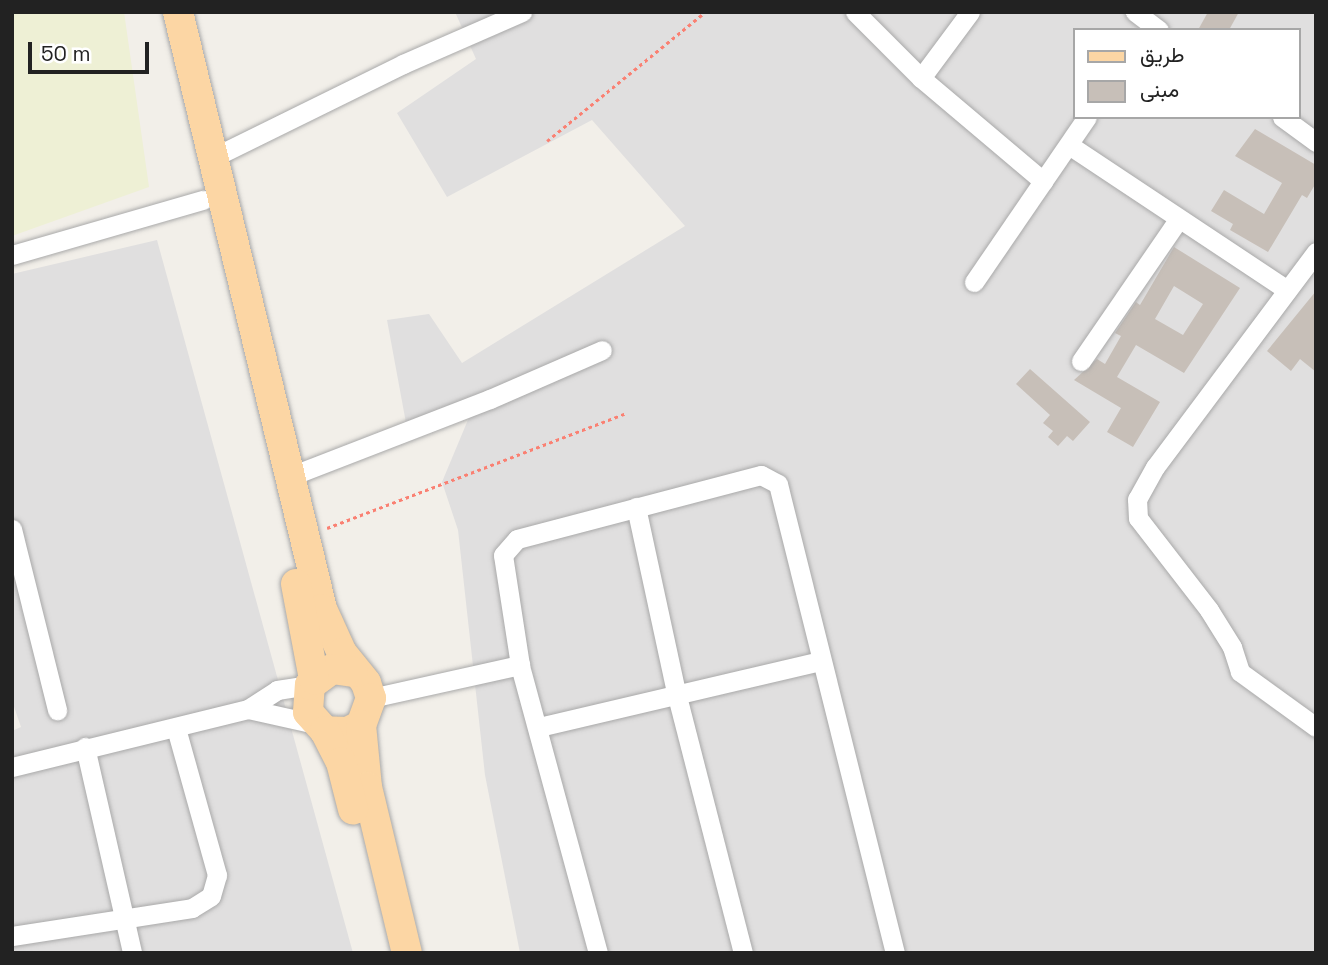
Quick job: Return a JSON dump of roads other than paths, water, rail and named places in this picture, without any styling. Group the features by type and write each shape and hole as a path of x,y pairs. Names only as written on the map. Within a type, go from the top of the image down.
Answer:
{"main road":[{"path":"158,12 306,623 312,682 306,705 341,762 388,953"},
{"path":"178,12 322,609 353,671 366,682 367,787 407,953"},
{"path":"312,682 332,668 353,671"},
{"path":"320,727 340,734 366,711"}],"street":[{"path":"212,158 403,64 522,12"},
{"path":"855,12 921,78 1042,181"},
{"path":"921,78 970,12"},
{"path":"974,282 1086,119"},
{"path":"1285,119 1316,142"},
{"path":"1069,145 1287,290"},
{"path":"12,255 203,200"},
{"path":"1081,361 1178,220"},
{"path":"1314,259 1287,290 1155,467 1137,499 1138,517 1209,610 1232,647 1240,672 1316,727"},
{"path":"291,476 491,399 602,350"},
{"path":"598,953 520,665 501,565 506,548 517,539 761,475 775,480 895,953"},
{"path":"636,507 677,696 743,953"},
{"path":"12,529 57,710"},
{"path":"538,727 820,661"},
{"path":"366,711 520,665"},
{"path":"12,767 248,709 277,690 312,682"},
{"path":"248,709 320,727"},
{"path":"12,936 124,920 204,904 216,888 217,875 176,728"},
{"path":"85,747 132,953"}]}
